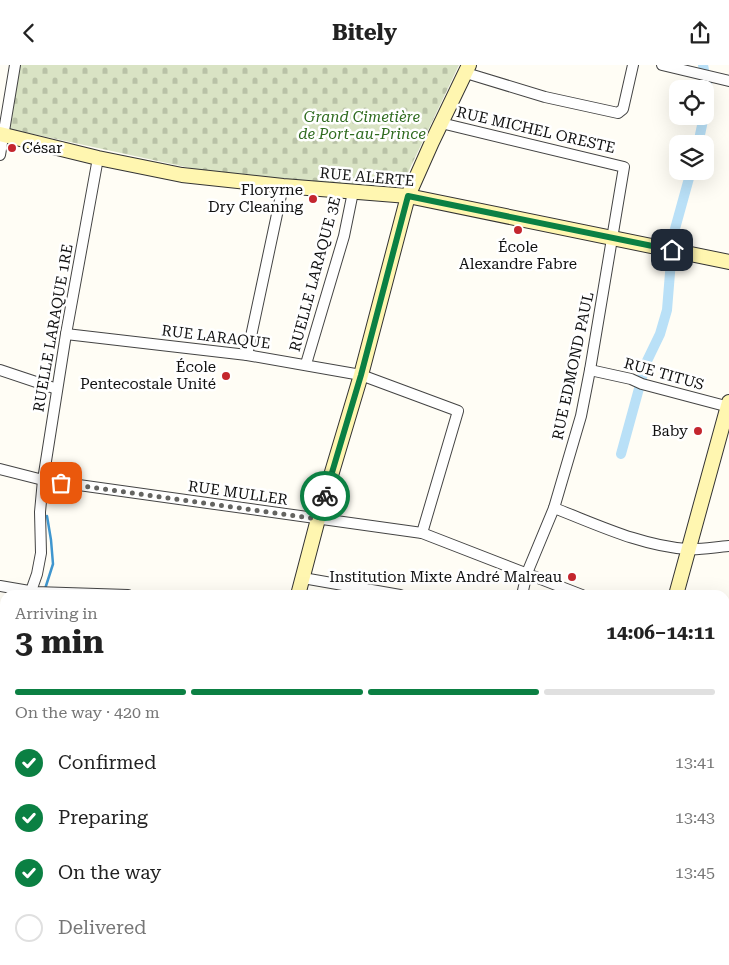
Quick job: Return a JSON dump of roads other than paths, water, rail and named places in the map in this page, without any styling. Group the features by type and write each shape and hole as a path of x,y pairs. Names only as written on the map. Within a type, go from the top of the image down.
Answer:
{"street":[{"path":"0,155 15,65"},
{"path":"299,590 318,519 361,375 408,196 468,69 545,97 618,113 623,109 634,65"},
{"path":"662,65 729,81"},
{"name":"RUE MICHEL ORESTE","path":"441,123 624,167"},
{"name":"RUE ALERTE","path":"2,134 182,175 408,196 729,262"},
{"name":"RUELLE LARAQUE 1RE","path":"31,590 42,553 42,480 98,157"},
{"name":"RUE EDMOND PAUL","path":"523,590 527,573 554,508 581,416 624,167"},
{"path":"247,355 283,185"},
{"name":"RUELLE LARAQUE 3E","path":"306,364 344,236 353,191"},
{"name":"RUE LARAQUE","path":"66,334 247,355 306,364 361,375 458,411 422,533"},
{"path":"0,370 58,389"},
{"name":"RUE TITUS","path":"590,370 728,405"},
{"path":"677,590 728,405"},
{"name":"RUE MULLER","path":"0,469 42,480 422,533 570,590"},
{"path":"554,508 615,532 665,547 689,549 729,545"},
{"path":"303,578 371,590"},
{"path":"0,587 23,590"}],"waterway":[{"path":"703,65 706,80"},
{"path":"700,135 702,125"},
{"path":"621,454 646,363 660,334 667,310 673,236 689,180"},
{"path":"45,589 53,564 47,516"}],"place":[{"name":"César","path":"12,148"},
{"name":"Floryrne Dry Cleaning","path":"313,199"},
{"name":"École Alexandre Fabre","path":"518,230"},
{"name":"École Pentecostale Unité","path":"226,376"},
{"name":"Baby","path":"698,431"},
{"name":"Institution Mixte André Malreau","path":"572,577"}],"park label":[{"name":"Grand Cimetière de Port-au-Prince","path":"362,126"}]}
